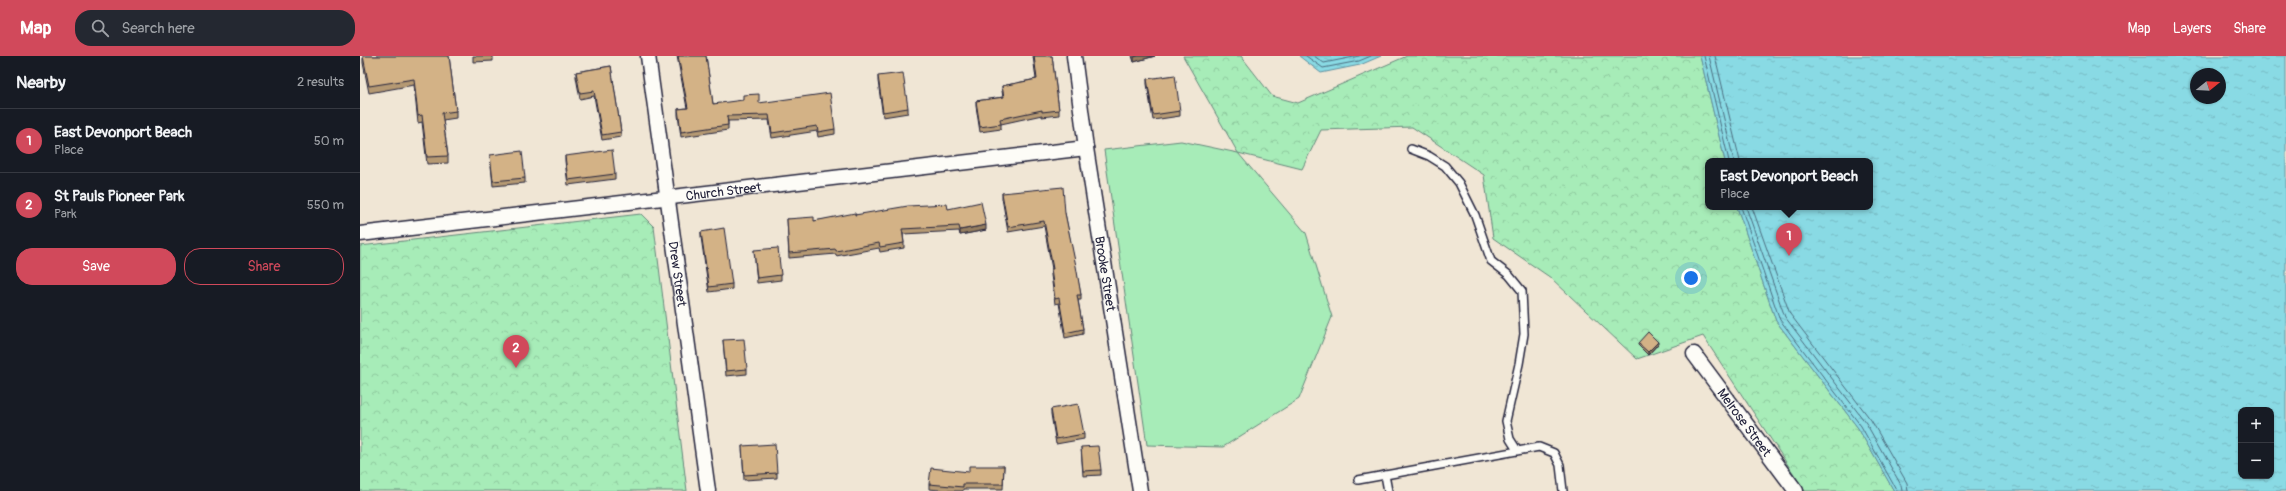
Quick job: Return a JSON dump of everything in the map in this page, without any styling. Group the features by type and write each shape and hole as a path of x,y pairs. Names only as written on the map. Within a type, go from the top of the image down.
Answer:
{"street":[{"name":"Drew Street","path":"648,56 708,491"},
{"name":"Brooke Street","path":"1074,56 1086,148 1140,491"},
{"name":"Church Street","path":"360,234 1086,148"},
{"name":"Melrose Street","path":"1694,354 1796,491"}],"lane":[{"path":"1410,149 1429,156 1445,166 1459,184 1475,215 1491,261 1509,275 1522,291 1524,334 1506,421 1510,440 1517,450"},
{"path":"1358,480 1539,447 1554,453 1560,464 1563,491"},
{"path":"1385,475 1388,491"}],"green space":[{"path":"1183,56 1241,56 1272,96 1298,103 1407,56 1700,56 1724,158 1705,158 1705,210 1738,210 1776,321 1858,428 1894,491 1805,491 1703,336 1637,359 1551,278 1493,238 1484,175 1412,127 1321,130 1302,169 1238,153"},
{"path":"1181,141 1238,153 1306,233 1332,317 1299,399 1223,447 1147,445 1104,150"},
{"path":"641,214 654,227 687,491 360,491 360,246"}],"water":[{"path":"1299,56 1381,56 1360,65 1321,73"},
{"path":"1700,56 2286,56 2286,491 1894,491 1858,428 1776,321 1738,210 1873,210 1873,158 1724,158"}],"building":[{"path":"363,56 449,56 456,111 442,113 448,156 427,157 422,115 418,116 414,79 369,86"},
{"path":"678,56 706,56 713,104 743,100 743,95 759,94 759,103 830,93 835,129 818,132 817,126 772,133 769,115 727,116 728,125 681,132 678,109 688,108"},
{"path":"1034,56 1052,56 1059,110 1042,112 1042,110 1000,119 1001,124 980,127 976,101 1004,97 1002,86 1037,79"},
{"path":"611,66 621,132 602,135 594,91 580,93 576,72"},
{"path":"903,73 908,108 883,112 878,76"},
{"path":"1175,75 1180,111 1153,115 1147,79"},
{"path":"612,150 615,174 568,180 565,156"},
{"path":"522,151 525,178 493,181 490,155"},
{"path":"1063,187 1065,213 1081,295 1077,295 1083,329 1065,333 1059,298 1055,299 1051,269 1053,269 1044,221 1008,227 1002,193"},
{"path":"981,202 986,225 960,230 959,226 902,229 904,243 880,247 879,243 836,251 836,249 789,253 787,219 814,217 814,221 855,213 855,215 908,206 947,204 948,209"},
{"path":"724,228 732,284 709,287 701,232"},
{"path":"778,248 781,275 757,278 754,250"},
{"path":"1648,332 1658,342 1648,352 1638,343"},
{"path":"744,339 747,369 726,371 723,340"},
{"path":"1078,404 1084,434 1056,439 1051,409"},
{"path":"775,444 777,473 744,475 742,446"},
{"path":"1098,446 1101,470 1083,471 1081,447"},
{"path":"969,466 1004,466 1003,484 963,484 963,487 929,484 931,468 969,472"}],"place":[{"name":"East Devonport Beach","path":"1789,256"},
{"name":"St Pauls Pioneer Park","path":"516,368"}]}
